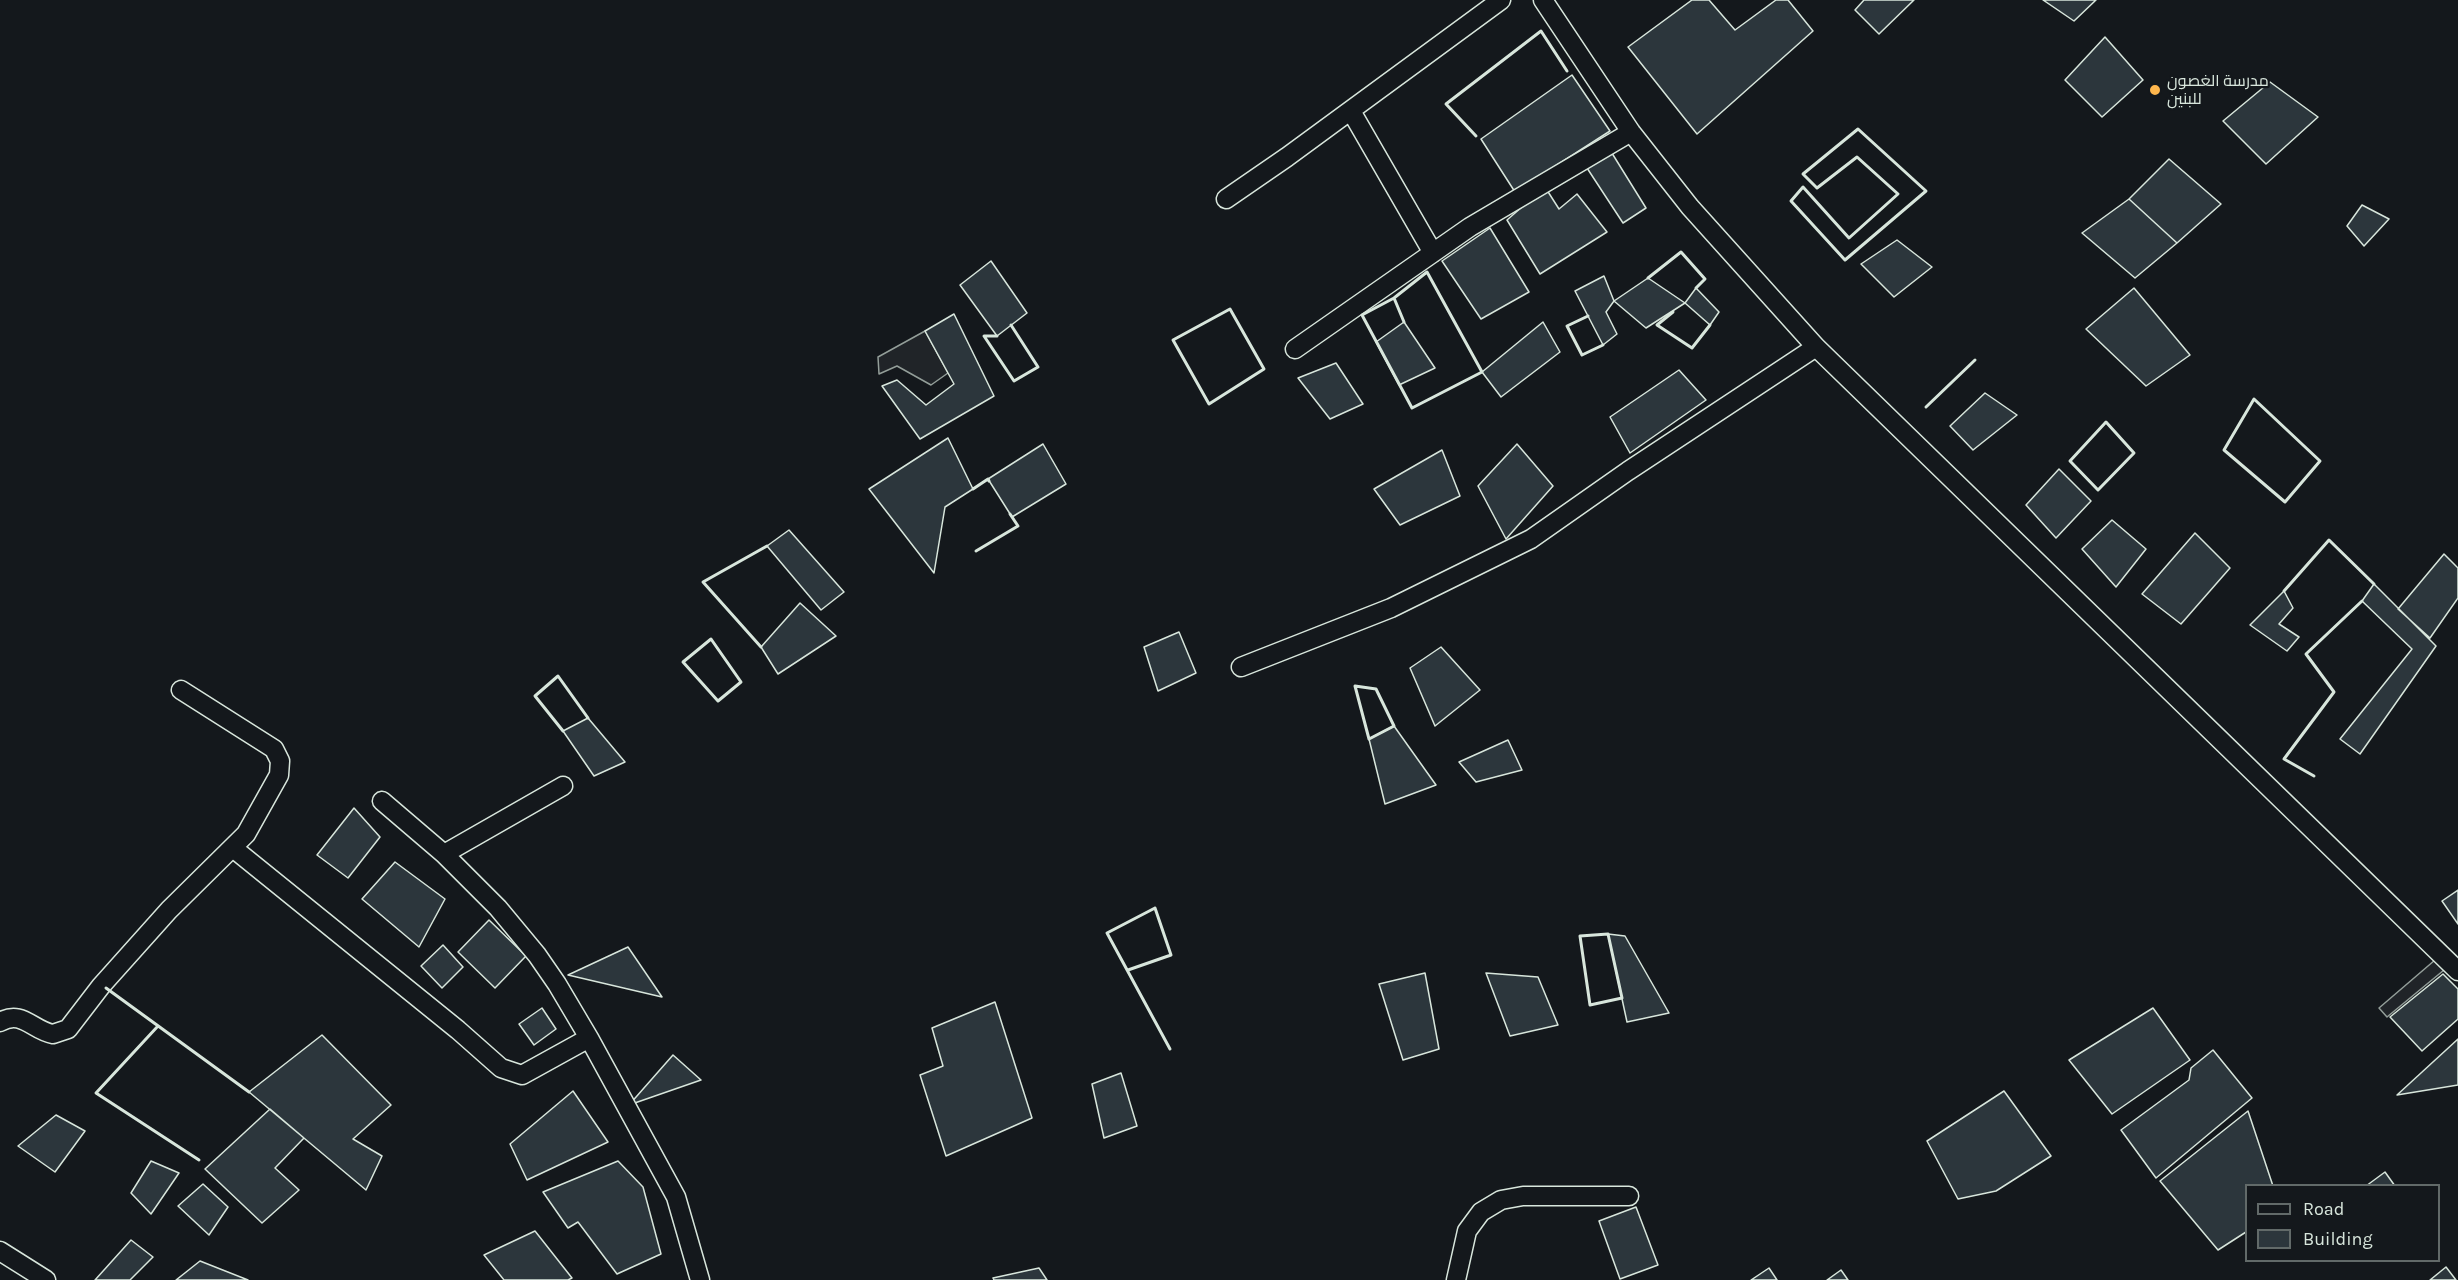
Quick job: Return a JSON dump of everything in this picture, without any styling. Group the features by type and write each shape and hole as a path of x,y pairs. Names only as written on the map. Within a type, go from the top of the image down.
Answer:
{"street":[{"path":"1226,199 1502,0"},
{"path":"1543,0 1631,132 1690,207 1816,347 2458,971"},
{"path":"1351,111 1433,253"},
{"path":"1296,349 1470,227 1631,132"},
{"path":"1241,667 1391,608 1531,539 1628,471 1816,347"},
{"path":"0,1022 12,1017 21,1018 53,1034 68,1029 101,986 169,910 246,834 279,775 280,762 274,749 181,690"},
{"path":"444,854 563,786"},
{"path":"382,801 444,854 498,908 537,955 590,1038 676,1197 700,1280"},
{"path":"233,848 458,1030 501,1068 522,1075 590,1038"},
{"path":"1456,1280 1467,1231 1481,1212 1501,1200 1523,1196 1629,1196"},
{"path":"0,1251 46,1280"}],"shaded area":[{"path":"925,331 948,373 931,385 897,366 879,374 878,357"},
{"path":"2435,960 2444,970 2387,1017 2379,1008"}],"building":[{"path":"1692,0 1709,0 1735,30 1776,0 1788,0 1813,31 1697,134 1628,47"},
{"path":"1864,0 1914,0 1879,34 1855,10"},
{"path":"2043,0 2096,0 2074,21"},
{"path":"2105,37 2143,80 2102,117 2065,80"},
{"path":"1572,75 1610,131 1515,192 1481,139"},
{"path":"2270,82 2318,117 2266,164 2223,121"},
{"path":"1610,150 1646,208 1623,223 1587,168"},
{"path":"2169,159 2221,204 2177,243 2129,199"},
{"path":"1545,187 1559,209 1577,194 1607,232 1540,274 1507,220"},
{"path":"2129,199 2177,243 2135,278 2082,233"},
{"path":"2362,205 2389,219 2364,246 2347,226"},
{"path":"1490,228 1529,292 1481,319 1442,261"},
{"path":"1897,240 1932,267 1894,297 1861,264"},
{"path":"991,261 1027,313 997,336 960,285"},
{"path":"1604,276 1614,301 1606,312 1617,334 1603,345 1575,291"},
{"path":"1648,278 1685,303 1646,328 1614,301"},
{"path":"1696,288 1719,312 1710,325 1685,303"},
{"path":"2134,288 2190,355 2146,386 2086,329"},
{"path":"954,314 994,396 920,439 882,386 897,380 926,405 954,384 925,331"},
{"path":"1404,322 1435,368 1399,385 1376,342"},
{"path":"1543,322 1560,352 1501,397 1482,372"},
{"path":"1336,363 1363,404 1330,419 1298,378"},
{"path":"1679,370 1706,400 1630,453 1610,417"},
{"path":"1985,393 2017,415 1973,450 1950,426"},
{"path":"948,438 973,489 945,507 934,573 869,489"},
{"path":"1043,444 1066,484 1012,517 988,479"},
{"path":"1517,444 1553,486 1506,539 1478,486"},
{"path":"1442,450 1460,496 1400,525 1374,489"},
{"path":"2059,469 2091,501 2056,538 2026,505"},
{"path":"2112,520 2146,549 2116,587 2082,549"},
{"path":"789,530 844,592 821,610 767,546"},
{"path":"2195,533 2230,568 2181,624 2142,594"},
{"path":"2444,554 2458,568 2458,598 2430,638 2398,609"},
{"path":"2374,584 2436,646 2360,754 2340,739 2412,649 2362,601"},
{"path":"2284,591 2293,608 2279,624 2299,637 2287,651 2250,625"},
{"path":"800,603 836,636 778,674 761,647"},
{"path":"1179,632 1196,673 1158,691 1144,647"},
{"path":"1441,647 1480,690 1435,726 1410,668"},
{"path":"588,718 625,762 594,776 563,731"},
{"path":"1394,726 1436,785 1385,804 1369,739"},
{"path":"1508,740 1522,770 1476,782 1459,762"},
{"path":"354,808 380,837 348,878 317,855"},
{"path":"395,862 445,899 419,947 362,899"},
{"path":"2458,890 2458,924 2442,901"},
{"path":"489,920 526,956 495,988 458,952"},
{"path":"1608,934 1625,936 1669,1013 1627,1022"},
{"path":"443,945 463,967 442,988 421,966"},
{"path":"628,947 662,997 568,975"},
{"path":"1425,973 1439,1049 1403,1060 1379,984"},
{"path":"1486,973 1538,977 1558,1025 1510,1036"},
{"path":"2443,974 2458,989 2458,1019 2422,1051 2390,1017"},
{"path":"995,1002 1032,1118 946,1156 920,1075 943,1066 932,1028"},
{"path":"542,1008 556,1029 534,1045 519,1024"},
{"path":"2153,1008 2190,1060 2112,1114 2069,1060"},
{"path":"322,1035 391,1105 353,1139 382,1156 366,1190 249,1092"},
{"path":"2458,1039 2458,1085 2397,1095"},
{"path":"2213,1050 2252,1098 2156,1178 2121,1130 2189,1080 2191,1068"},
{"path":"673,1055 701,1080 629,1105"},
{"path":"1121,1073 1137,1126 1104,1138 1092,1084"},
{"path":"573,1091 608,1142 527,1180 510,1144"},
{"path":"2004,1091 2051,1156 1996,1191 1958,1199 1927,1141"},
{"path":"270,1109 304,1138 275,1168 299,1190 262,1223 205,1169"},
{"path":"2248,1111 2272,1184 2245,1184 2245,1233 2218,1250 2160,1181"},
{"path":"56,1115 85,1131 55,1172 18,1146"},
{"path":"151,1161 179,1173 151,1214 131,1193"},
{"path":"618,1161 643,1187 661,1254 617,1274 578,1222 568,1228 543,1192"},
{"path":"2385,1172 2394,1184 2369,1184"},
{"path":"203,1184 228,1207 209,1235 178,1206"},
{"path":"1636,1207 1658,1265 1620,1279 1599,1221"},
{"path":"535,1231 572,1278 568,1280 504,1280 484,1255"},
{"path":"131,1240 153,1257 130,1280 95,1280"},
{"path":"200,1261 248,1280 176,1280"},
{"path":"2446,1267 2456,1280 2430,1280"},
{"path":"1039,1268 1047,1280 994,1280 993,1278"},
{"path":"1769,1268 1777,1280 1751,1280"},
{"path":"1841,1270 1848,1280 1827,1280"}],"wall":[{"path":"1476,136 1446,104 1541,31 1567,71"},
{"path":"1858,129 1926,191 1845,260 1791,201 1803,187 1849,238 1898,194 1857,157 1817,188 1803,174 1858,129"},
{"path":"1648,278 1681,252 1705,279 1696,288"},
{"path":"1427,272 1482,372 1412,408 1362,315 1394,298 1427,272"},
{"path":"1394,298 1404,322"},
{"path":"1230,309 1264,369 1209,404 1173,340 1230,309"},
{"path":"1673,312 1657,325 1692,348 1710,325"},
{"path":"1588,316 1567,326 1582,355 1603,345"},
{"path":"997,336 984,336 1014,381 1038,367 1011,325"},
{"path":"1926,407 1975,360"},
{"path":"2254,399 2320,461 2285,502 2224,450 2254,399"},
{"path":"2106,422 2134,453 2098,490 2070,461 2106,422"},
{"path":"973,489 988,479 989,481"},
{"path":"976,551 1018,526 1010,514"},
{"path":"2284,591 2329,540 2374,584"},
{"path":"761,647 703,582 767,546"},
{"path":"2314,776 2284,759 2334,692 2306,654 2362,601"},
{"path":"711,639 741,682 718,701 683,662 711,639"},
{"path":"563,731 535,696 558,676 588,718"},
{"path":"1355,686 1376,689 1394,726 1369,739 1355,686"},
{"path":"1128,970 1171,955 1155,908 1107,933 1170,1049"},
{"path":"1608,934 1622,998 1590,1005 1580,936 1608,934"},
{"path":"106,988 249,1092"},
{"path":"158,1026 96,1093 199,1160"}],"place":[{"name":"مدرسة الغصون للبنين","path":"2155,90"}]}
